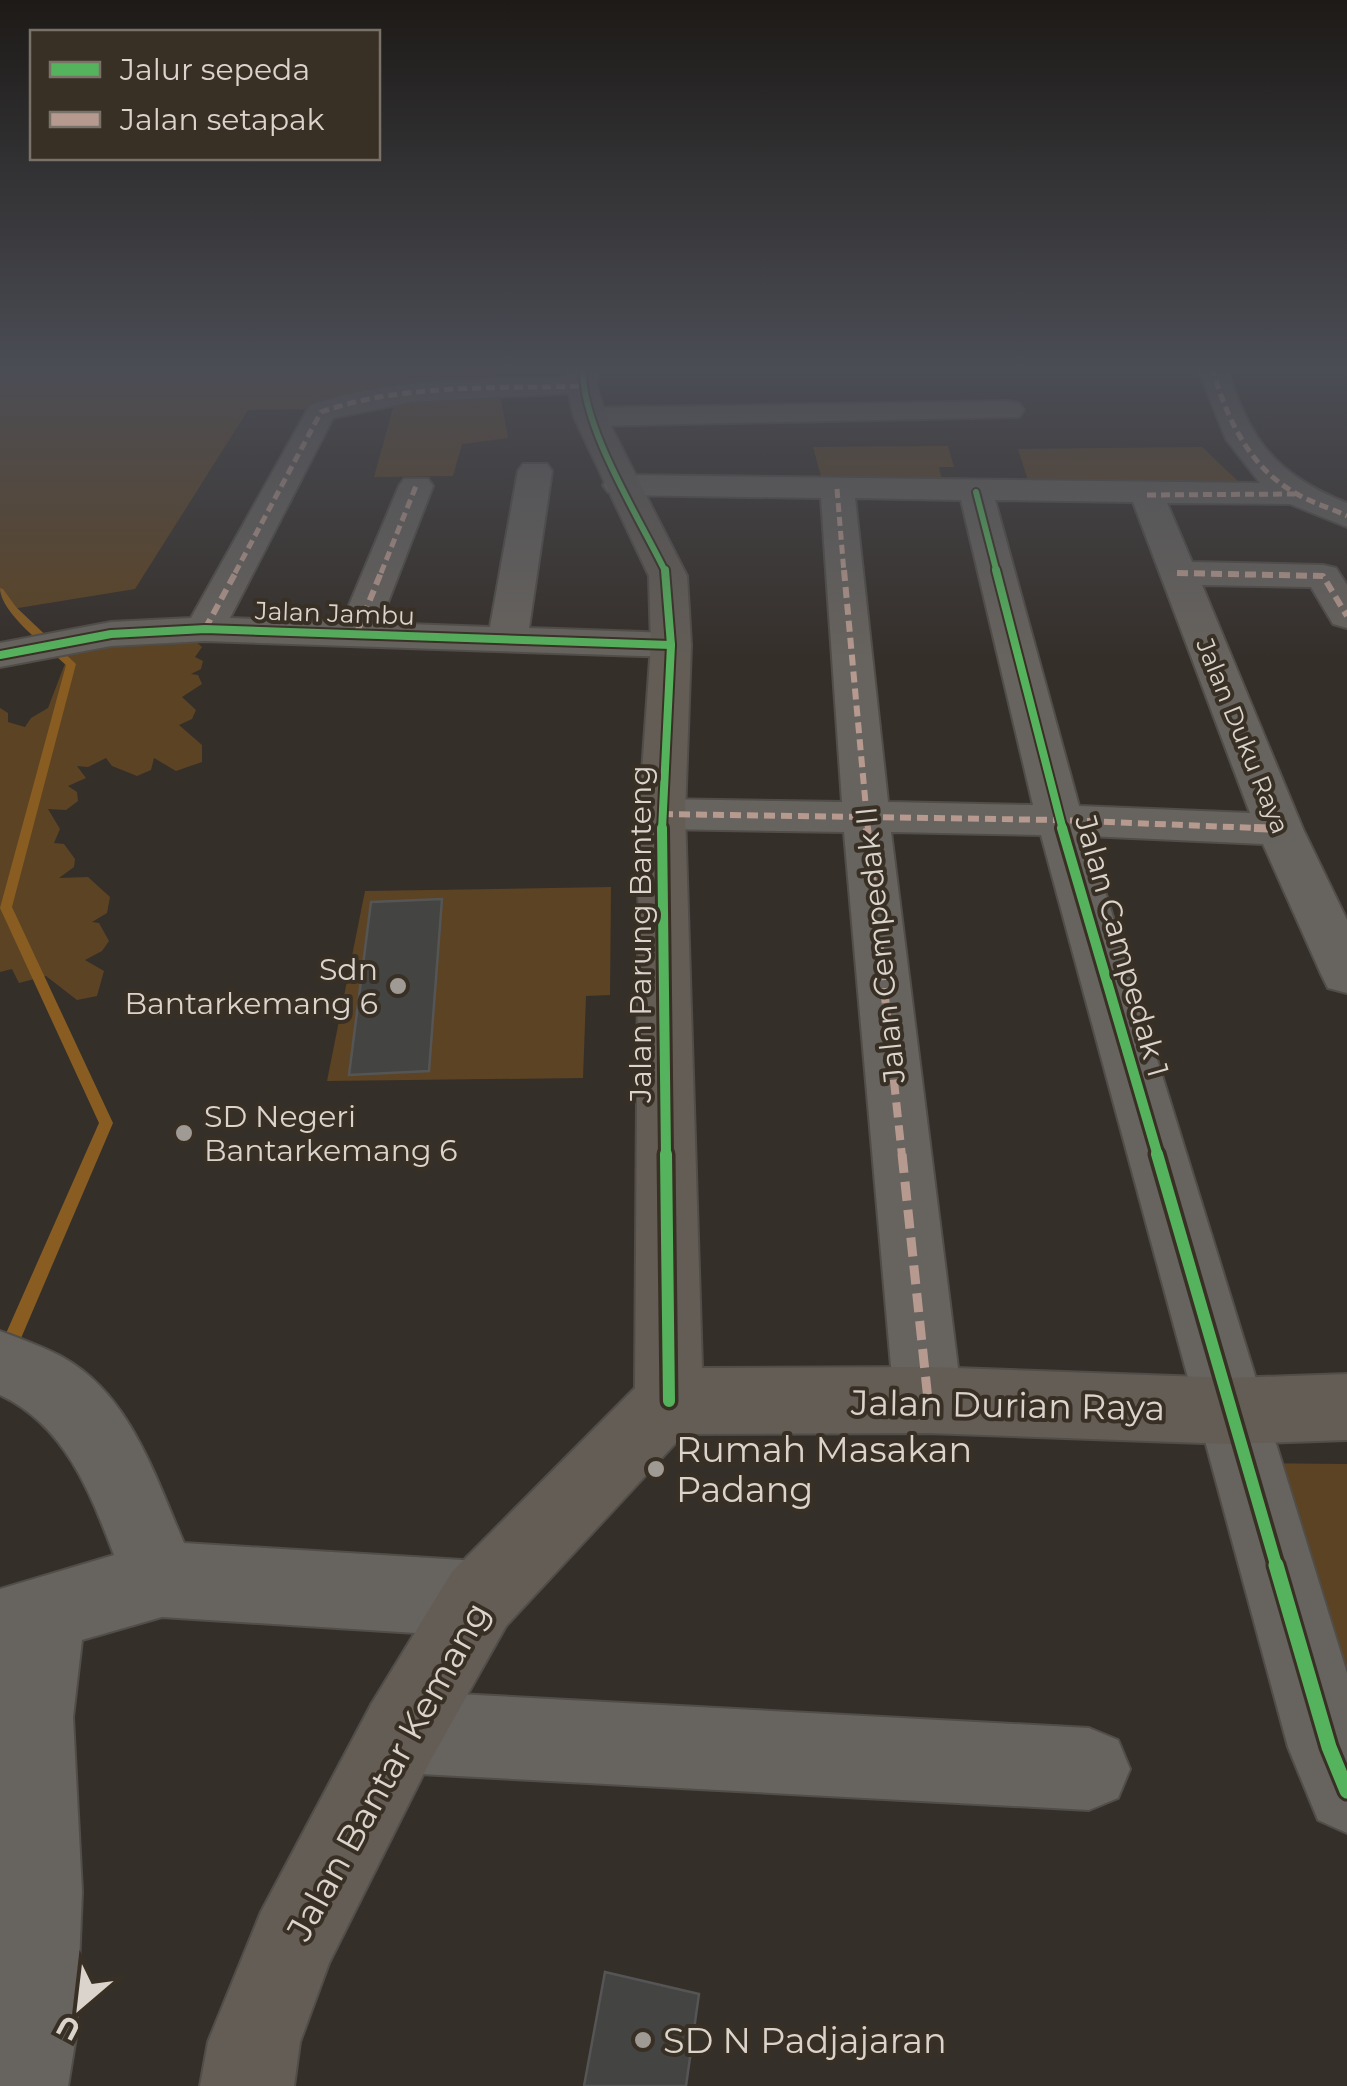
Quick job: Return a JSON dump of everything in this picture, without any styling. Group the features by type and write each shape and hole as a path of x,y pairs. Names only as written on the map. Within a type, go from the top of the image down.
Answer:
{"street":[{"path":"205,629 293,464"},
{"name":"Jalan Parung Banteng","path":"612,464 668,576 672,644 662,814 669,1401"},
{"path":"1262,464 1294,494 1347,516"},
{"path":"508,639 535,471"},
{"path":"357,632 416,486"},
{"path":"620,486 1294,494"},
{"name":"Jalan Cempedak II","path":"837,489 866,816 928,1400"},
{"name":"Jalan Campedak 1","path":"976,492 1060,820 1329,1747 1347,1791"},
{"name":"Jalan Duku Raya","path":"1148,494 1280,829 1330,898 1347,974"},
{"path":"1177,573 1322,576 1347,616"},
{"name":"Jalan Jambu","path":"4,654 61,641 205,629 672,644"},
{"path":"662,814 1060,820 1280,829"},
{"path":"2,1363 44,1382 81,1415 100,1441 162,1579"},
{"name":"Jalan Durian Raya","path":"669,1401 928,1400 1230,1411 1347,1407"},
{"name":"Jalan Bantar Kemang","path":"247,2086 254,2042 292,1943 401,1732 480,1599 669,1401"},
{"path":"21,2086 30,2037 38,1892 32,1717 21,1620 162,1579 480,1599"},
{"path":"401,1732 1089,1769"}],"shaded area":[{"path":"0,464 214,464 135,589 12,609 0,591"},
{"path":"377,464 456,464 453,476 374,477"},
{"path":"818,464 954,467 939,467 942,481 822,480"},
{"path":"1023,464 1220,464 1240,483 1030,487"},
{"path":"74,640 195,641 202,647 195,657 203,661 201,669 191,674 198,675 202,684 182,697 196,710 192,719 179,725 202,745 202,762 176,771 154,758 151,770 137,776 112,766 106,758 88,767 77,766 86,778 68,786 77,792 78,801 66,810 48,809 60,829 54,843 64,844 75,859 74,867 59,878 88,877 110,897 107,913 92,922 99,923 109,941 102,951 85,960 104,971 97,996 77,1000 46,976 19,983 12,969 0,972 0,708 8,713 8,722 25,727 31,718 48,708"},
{"path":"611,887 610,995 586,996 583,1078 327,1081 365,891"},
{"path":"1257,1463 1347,1464 1347,1729"}],"building":[{"name":"Sdn Bantarkemang 6","path":"442,899 429,1071 349,1075 371,902"},
{"name":"SD N Padjajaran","path":"605,1972 699,1994 686,2086 584,2086"}],"waterway":[{"path":"0,591 12,609 71,664 6,907 106,1123 7,1352 0,1358"}],"marked path":[{"path":"205,629 293,464"},
{"path":"1260,464 1296,494 1347,516"},
{"path":"357,632 416,486"},
{"path":"837,489 866,815 928,1400"},
{"path":"1147,495 1295,494"},
{"path":"1177,573 1323,576 1347,616"},
{"path":"662,814 1060,820 1280,829"}],"cycle path":[{"path":"613,464 668,576 671,645 662,814 669,1401"},
{"path":"976,492 1060,820 1329,1747 1347,1791"},
{"path":"0,655 111,634 205,629 671,645"}],"place":[{"name":"Sdn Bantarkemang 6","path":"398,986"},
{"name":"SD Negeri Bantarkemang 6","path":"184,1133"},
{"name":"Rumah Masakan Padang","path":"656,1469"},
{"name":"SD N Padjajaran","path":"643,2040"}]}
